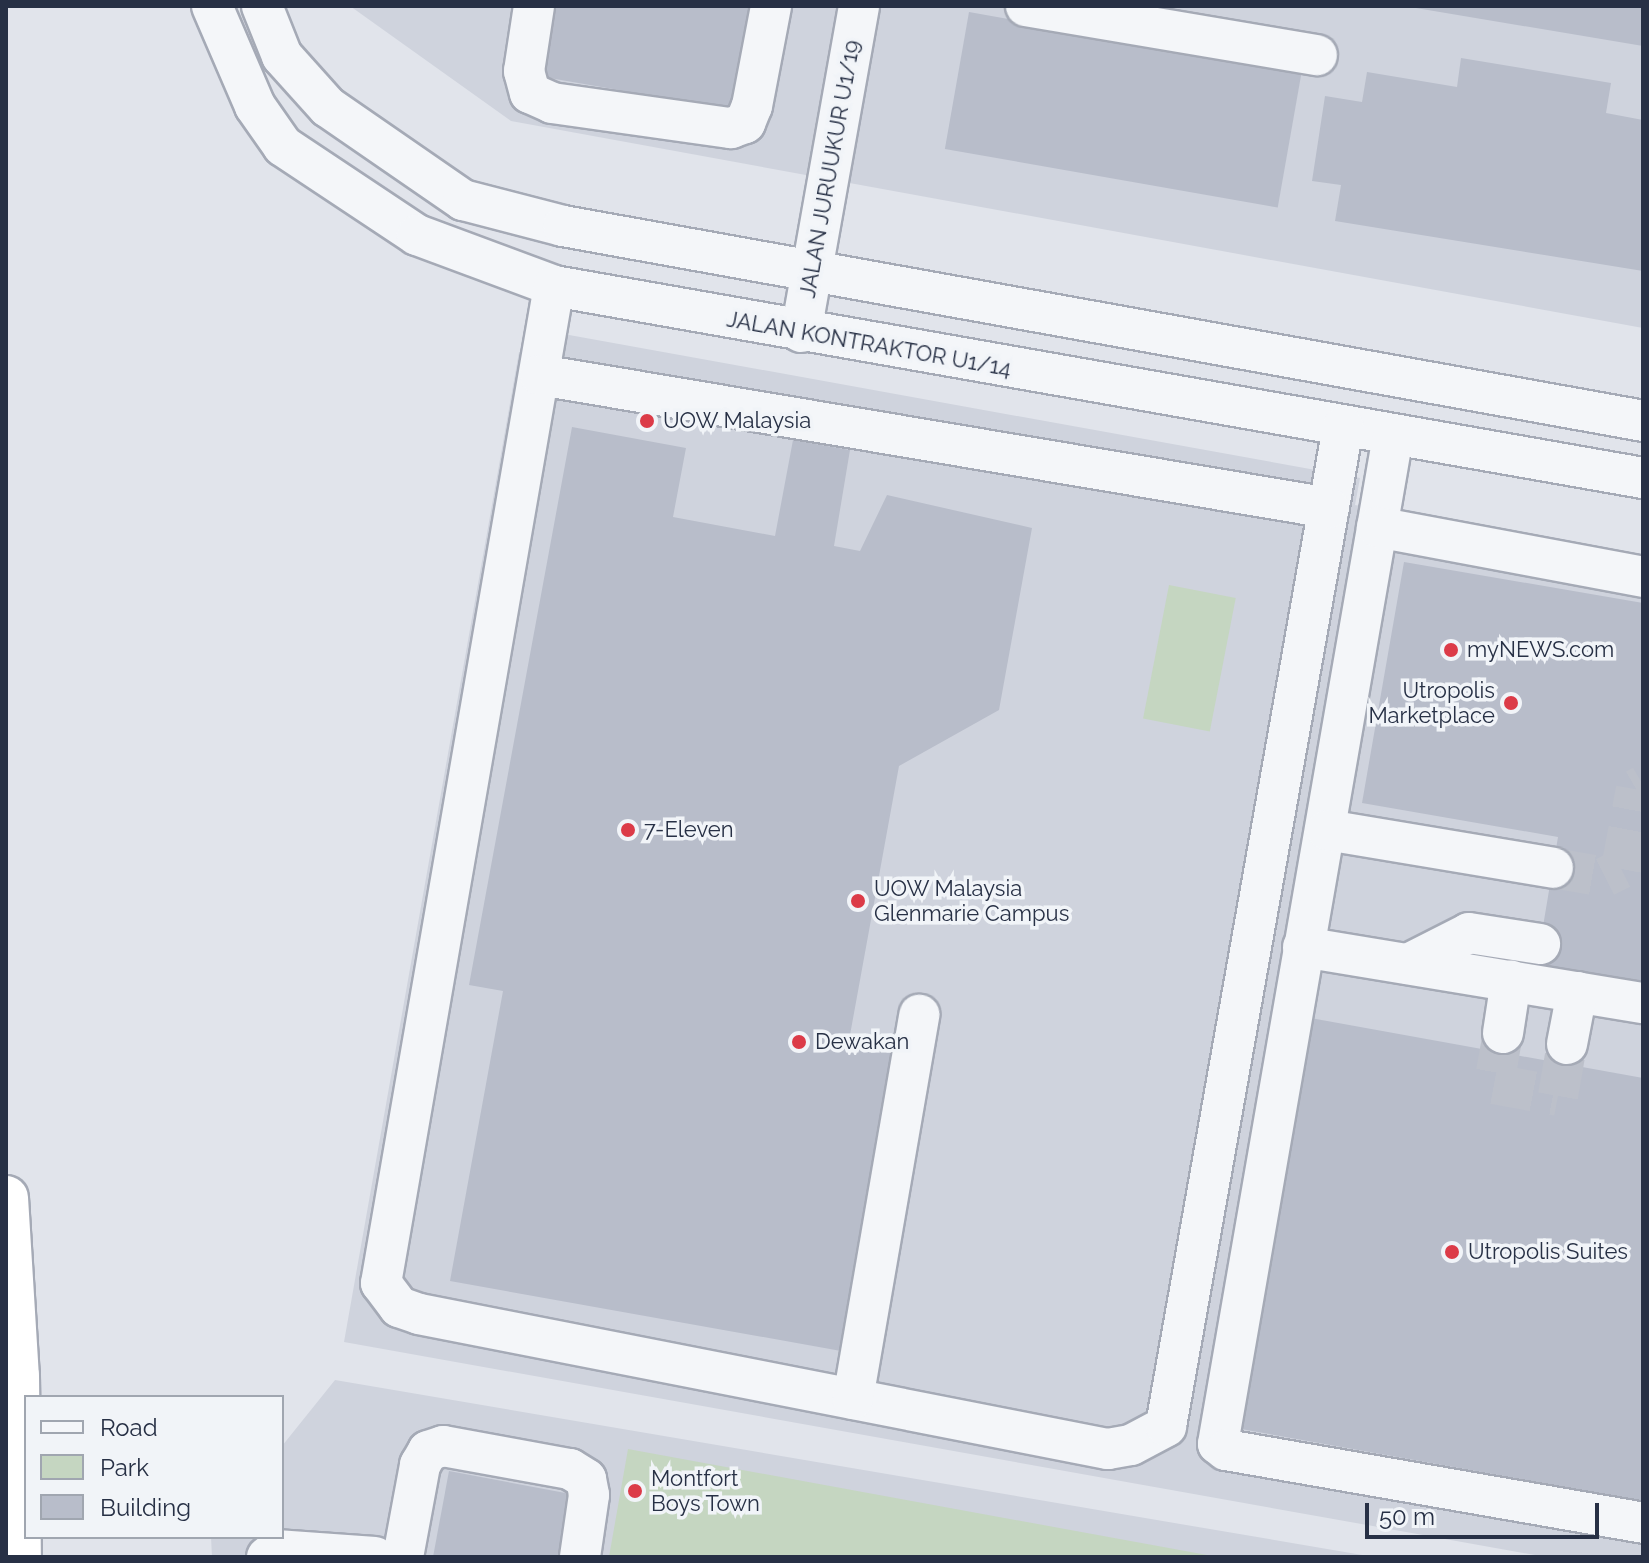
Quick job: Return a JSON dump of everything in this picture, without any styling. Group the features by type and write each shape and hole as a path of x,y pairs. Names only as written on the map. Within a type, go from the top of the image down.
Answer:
{"highway":[{"path":"6,1198 17,1376 19,1557"}],"street":[{"name":"JALAN KONTRAKTOR U1/14","path":"212,6 255,106 283,146 417,235 554,286 801,332 1643,478"},
{"path":"262,6 282,56 328,107 463,200 563,226 1643,421"},
{"path":"534,6 524,71 530,93 552,103 731,128 745,123 752,106 771,6"},
{"name":"JALAN JURUUKUR U1/19","path":"801,332 859,6"},
{"path":"1026,6 1317,55"},
{"path":"554,286 381,1283 399,1307 419,1314 1108,1449 1131,1445 1166,1426 1343,427"},
{"path":"540,375 1329,508"},
{"path":"1393,436 1218,1444 1226,1450 1643,1523"},
{"path":"1377,527 1643,577"},
{"path":"1327,830 1553,868"},
{"path":"1408,964 1469,933 1540,944"},
{"path":"1303,947 1643,1003"},
{"path":"1503,1033 1511,981"},
{"path":"1567,1044 1577,992"},
{"path":"853,1399 919,1015"},
{"path":"403,1557 420,1465 428,1451 443,1446 570,1469 586,1479 589,1495 580,1557"},
{"path":"267,1557 276,1550 375,1557"}],"shaded area":[{"path":"350,6 1643,6 1643,328 511,121"},
{"name":"UOW Malaysia Glenmarie Campus","path":"536,329 1360,478 1355,505 1643,557 1643,1557 1546,1557 344,1342 519,352 531,354"},
{"name":"Montfort Boys Town","path":"335,1380 1374,1557 212,1557 211,1539 284,1539 284,1444"}],"green space":[{"path":"1169,585 1236,598 1210,731 1143,719"},
{"path":"628,1449 1218,1557 609,1557"}],"building":[{"path":"551,6 751,6 734,110 538,76"},
{"path":"1643,6 1643,46 1416,8"},
{"path":"969,12 1302,71 1278,208 945,149"},
{"path":"1461,58 1611,83 1606,113 1643,120 1643,271 1335,221 1341,185 1312,181 1325,96 1362,102 1367,72 1457,87"},
{"path":"572,427 686,448 673,517 775,536 793,440 850,450 834,546 860,551 887,495 1032,528 999,710 899,766 850,1035 896,1043 841,1351 450,1281 503,991 469,985"},
{"name":"Utropolis Marketplace","path":"1404,562 1643,603 1643,987 1536,968 1558,837 1362,803"},
{"name":"Utropolis Suites","path":"1305,1017 1643,1078 1643,1501 1230,1427"},
{"path":"449,1471 576,1495 564,1557 433,1557"}],"tunnel":[{"path":"1553,868 1605,877 1621,869 1636,789 1643,785"},
{"path":"1503,1033 1494,1084 1558,1096 1567,1044"}],"place":[{"name":"UOW Malaysia","path":"647,421"},
{"name":"myNEWS.com","path":"1451,650"},
{"name":"Utropolis Marketplace","path":"1511,703"},
{"name":"7-Eleven","path":"628,830"},
{"name":"UOW Malaysia Glenmarie Campus","path":"858,901"},
{"name":"Dewakan","path":"799,1042"},
{"name":"Utropolis Suites","path":"1452,1252"},
{"name":"Montfort Boys Town","path":"635,1491"}]}
